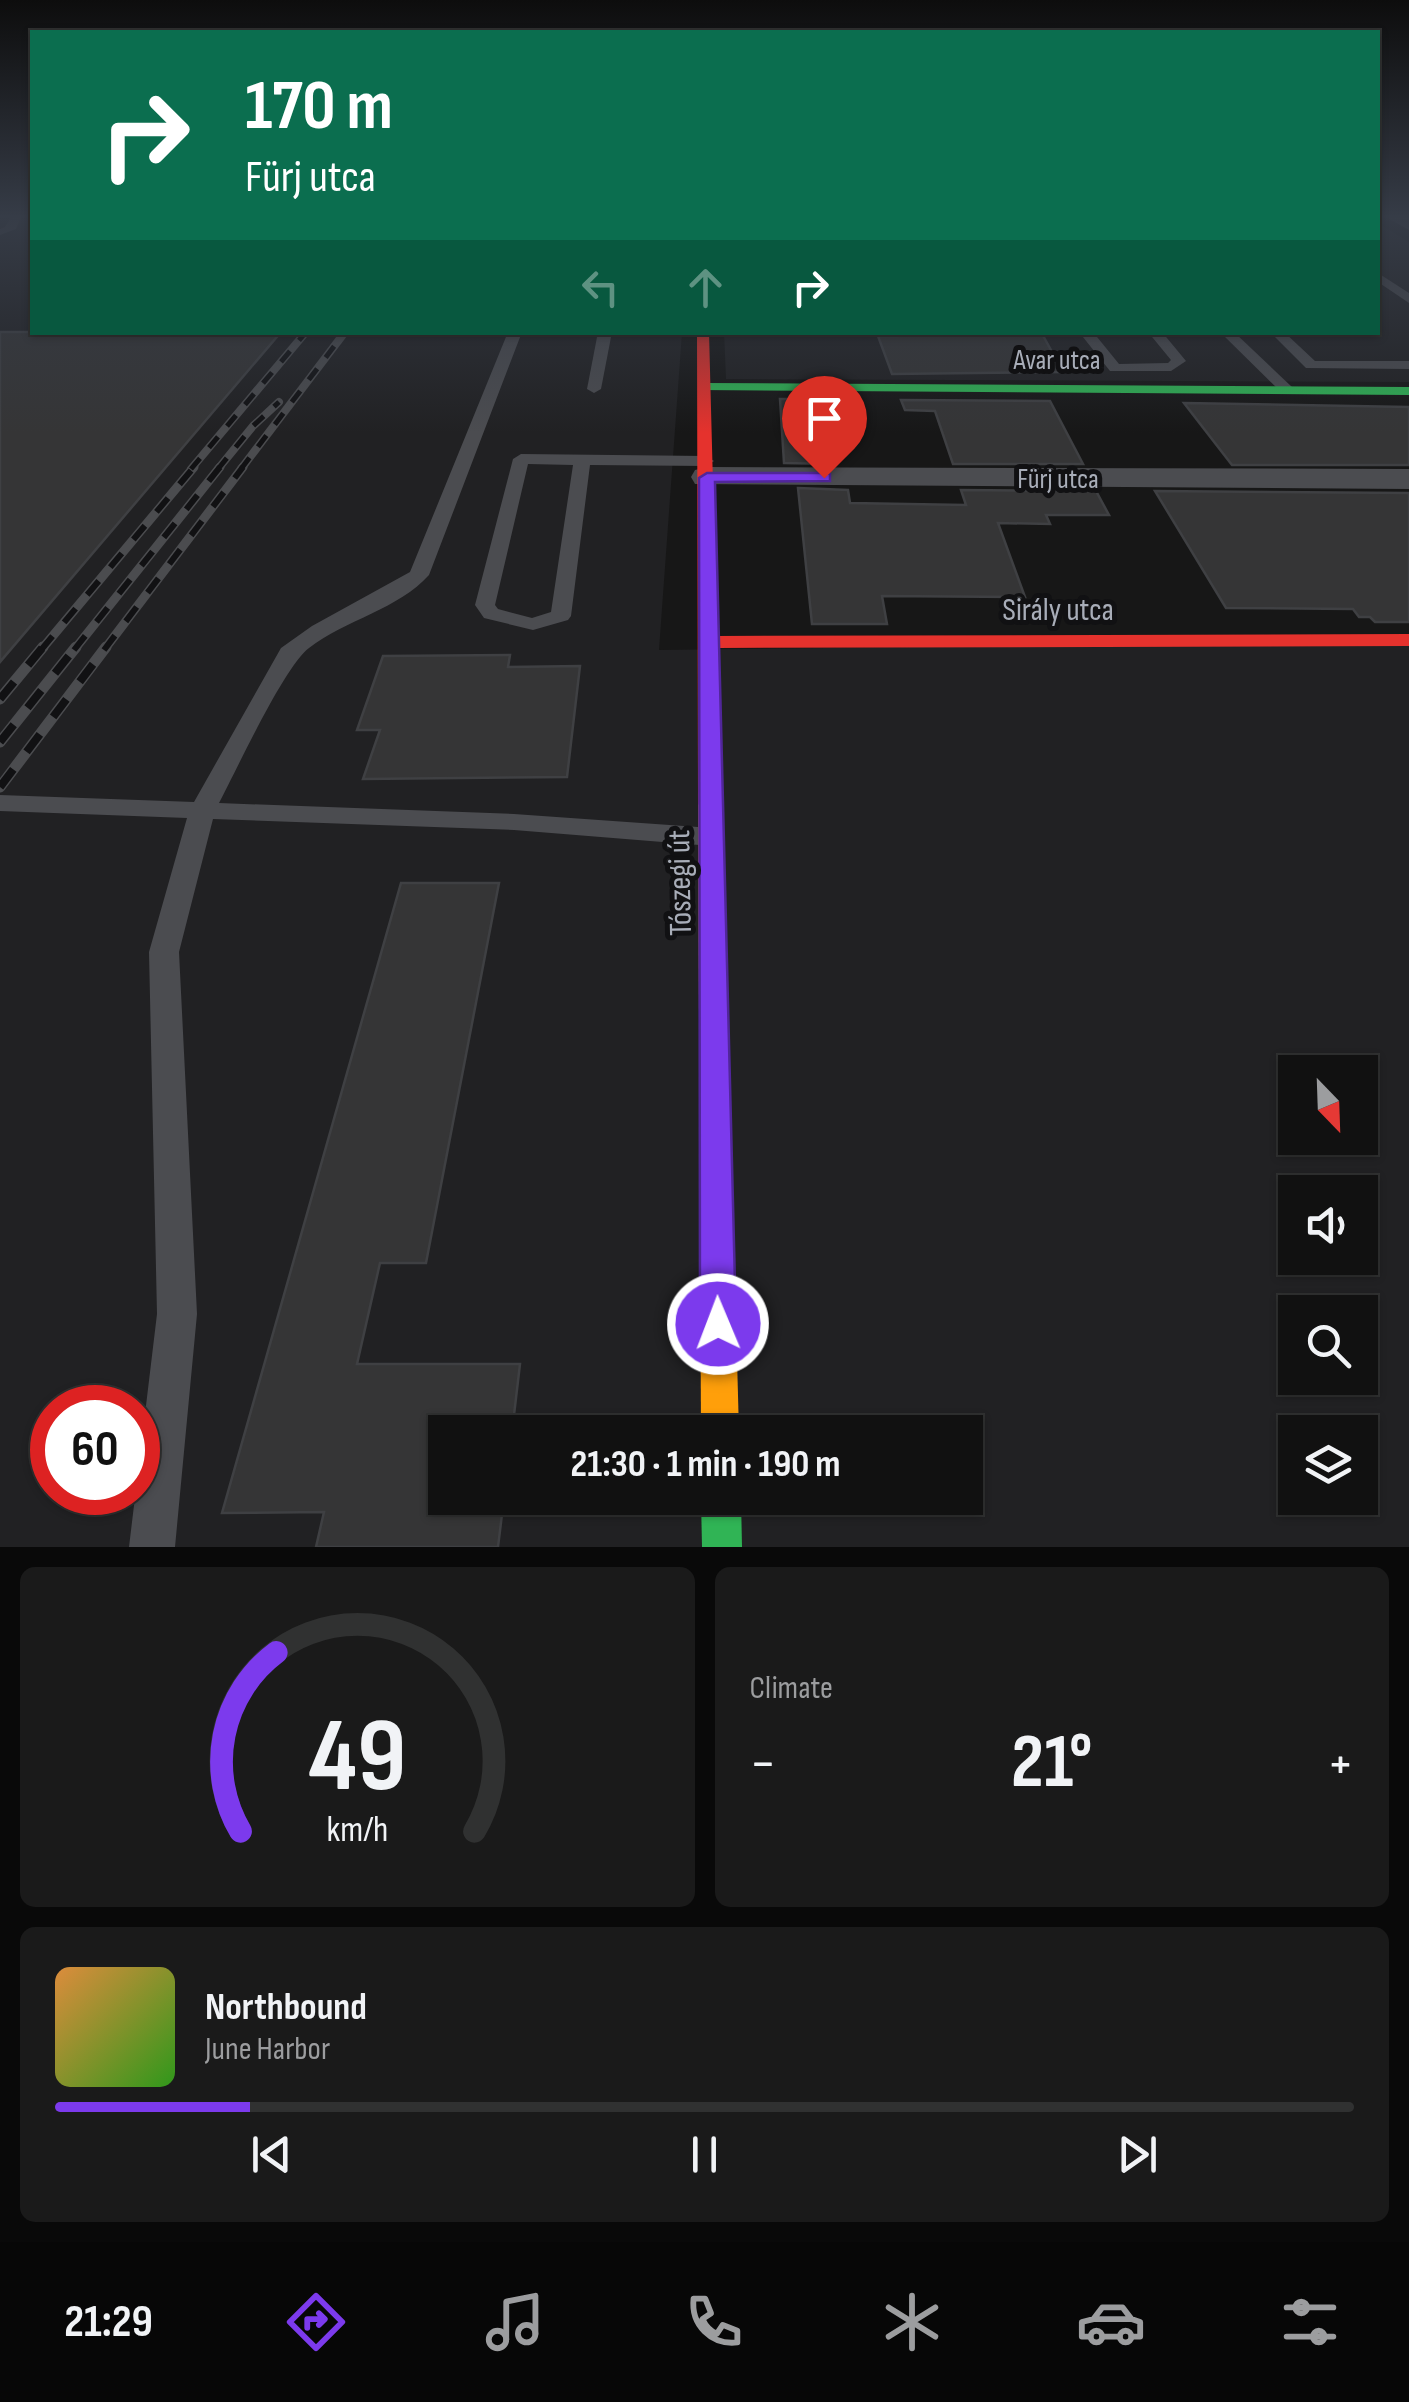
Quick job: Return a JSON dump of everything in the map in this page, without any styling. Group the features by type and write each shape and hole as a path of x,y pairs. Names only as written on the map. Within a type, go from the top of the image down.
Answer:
{"street":[{"name":"Tószegi út","path":"703,335 720,1415"},
{"name":"Avar utca","path":"704,388 1409,391"},
{"name":"Fürj utca","path":"707,469 1409,479"},
{"name":"Sirály utca","path":"707,642 1409,640"},
{"path":"721,1515 722,1547"}],"lane":[{"path":"1380,296 1407,298"},
{"path":"152,1547 177,1314 164,952 191,866 203,809 289,653 305,639 397,592 419,574 514,335"},
{"path":"594,389 604,335"},
{"path":"1088,335 1115,368 1171,367 1179,360 1157,335"},
{"path":"1229,335 1288,390"},
{"path":"1279,335 1311,365 1409,364"},
{"path":"582,462 561,616 533,624 491,614 486,605 521,459 582,462 707,469"},
{"path":"0,802 514,822 712,836"}],"shaded area":[{"path":"0,289 30,289 30,335 682,335 659,650 1409,641 1409,1547 0,1547"},
{"path":"1380,289 1409,289 1409,382 726,379 724,335 1380,335"}],"building":[{"path":"0,332 278,335 0,662"},
{"path":"1043,335 1063,372 892,374 878,336"},
{"path":"780,399 824,399 834,464 784,463"},
{"path":"901,400 1050,401 1083,464 953,464 935,411 905,410"},
{"path":"1184,403 1409,407 1409,465 1232,465"},
{"path":"798,488 848,490 850,503 966,505 961,490 1096,491 1109,515 1046,515 1050,524 998,523 1025,597 882,596 887,624 812,624"},
{"path":"1155,491 1409,493 1409,622 1375,622 1370,617 1359,617 1353,609 1226,608"},
{"path":"510,655 508,667 580,666 567,777 363,779 380,730 357,730 383,656"},
{"path":"401,883 499,883 426,1263 380,1263 357,1364 520,1364 514,1415 428,1415 428,1515 502,1515 498,1547 316,1547 324,1512 222,1513"}],"railway":[{"path":"191,469 303,335"},
{"path":"241,469 343,335"},
{"path":"218,469 253,426 279,402"},
{"path":"41,650 194,467"},
{"path":"74,650 220,467"},
{"path":"104,650 243,467"},
{"path":"0,699 43,647"},
{"path":"0,742 76,647"},
{"path":"0,787 106,647"}],"traffic: fast":[{"path":"704,387 1409,391"},
{"path":"721,1515 722,1547"}],"traffic: slow":[{"path":"710,804 720,1415"}],"traffic: jam":[{"path":"703,335 710,804"},
{"path":"707,642 1409,640"}],"route":[{"path":"718,1324 707,478 824,478"}]}
